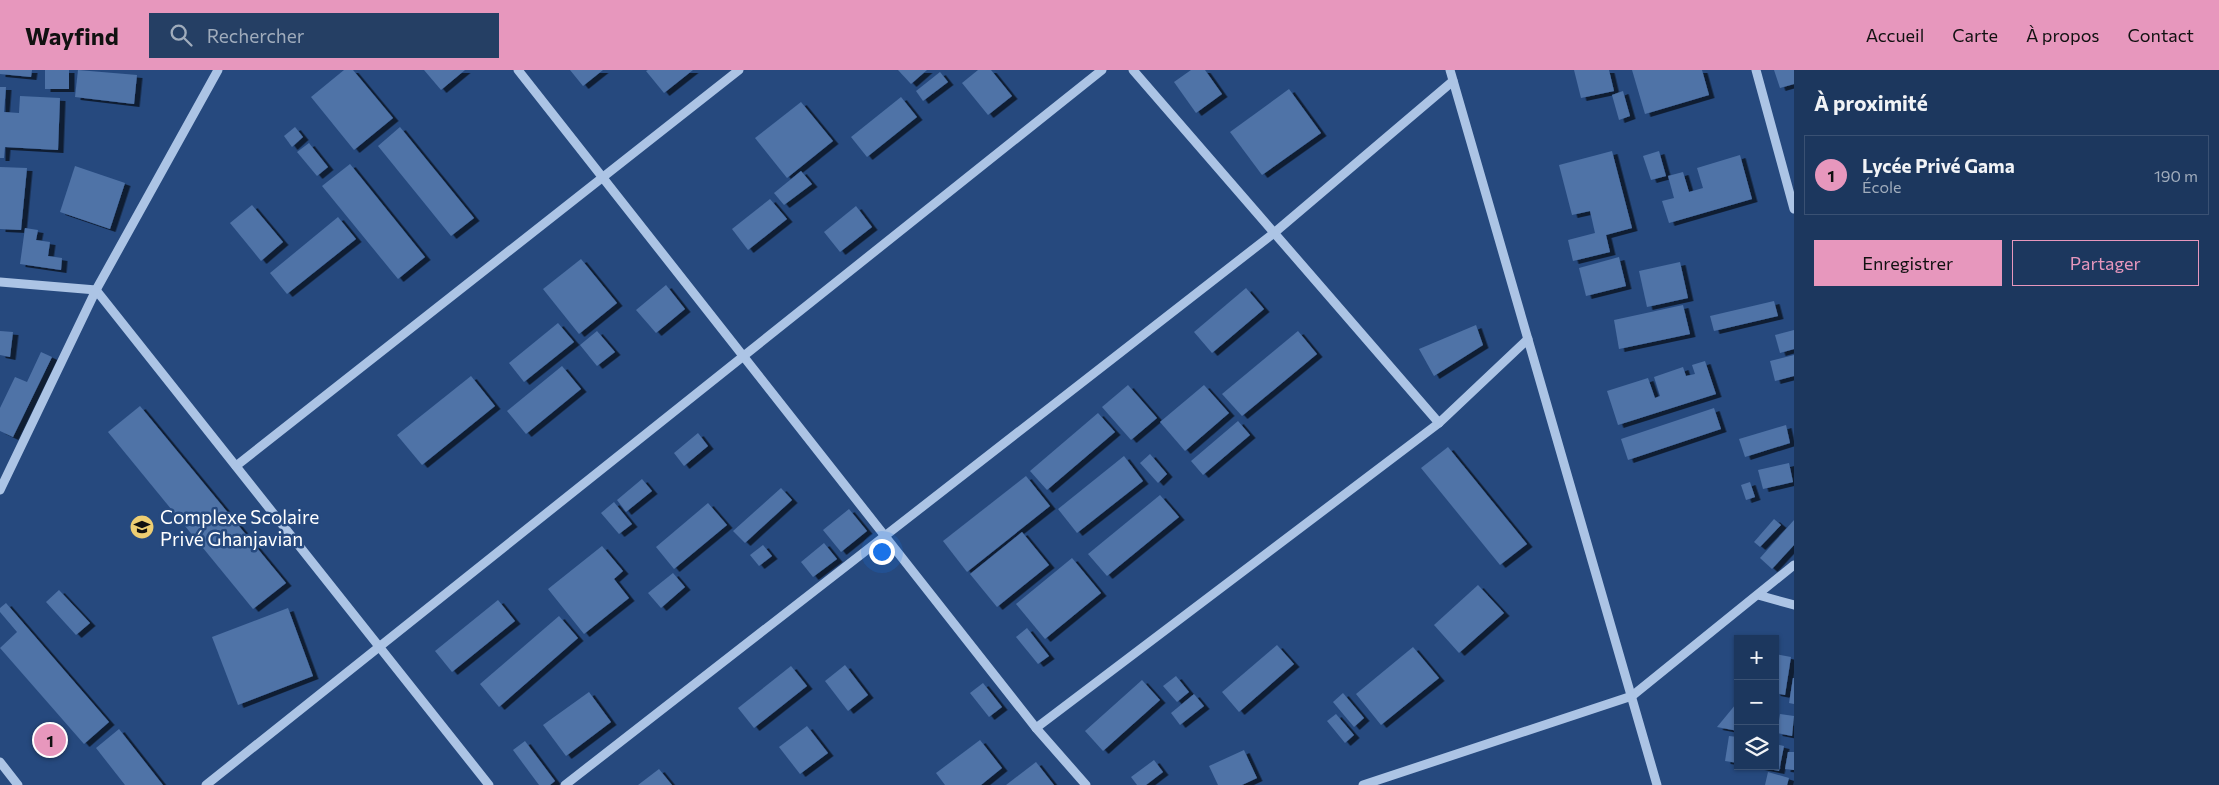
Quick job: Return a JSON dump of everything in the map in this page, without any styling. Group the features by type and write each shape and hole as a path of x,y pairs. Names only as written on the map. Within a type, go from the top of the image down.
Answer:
{"street":[{"path":"0,490 96,290 218,70"},
{"path":"518,70 1036,728 1086,785"},
{"path":"236,466 739,70"},
{"path":"206,785 1102,70"},
{"path":"1133,70 1439,423"},
{"path":"1450,70 1657,785"},
{"path":"1756,70 1794,209"},
{"path":"565,785 1274,233 1453,82"},
{"path":"0,282 96,290 489,785"},
{"path":"1036,728 1439,423 1528,339"},
{"path":"1363,785 1632,696 1794,565"},
{"path":"1758,595 1794,605"},
{"path":"0,762 18,785"}],"building":[{"path":"0,70 32,70 31,77 0,74"},
{"path":"45,70 69,70 69,89 45,89"},
{"path":"78,70 137,75 134,104 75,97"},
{"path":"344,70 353,70 393,118 354,150 311,97"},
{"path":"424,70 465,70 441,90"},
{"path":"570,70 603,70 583,86"},
{"path":"693,70 664,93 646,71"},
{"path":"898,70 927,70 911,84"},
{"path":"978,70 991,70 1012,96 988,115 962,83"},
{"path":"1191,70 1205,70 1222,94 1196,113 1174,82"},
{"path":"1574,70 1609,70 1614,91 1581,98"},
{"path":"1632,70 1702,70 1709,95 1645,114"},
{"path":"1774,70 1794,70 1794,84 1780,88"},
{"path":"940,72 948,82 923,101 916,91"},
{"path":"0,87 6,87 4,112 19,113 20,96 60,98 58,150 5,147 4,158 0,158"},
{"path":"1289,89 1321,133 1262,175 1230,132"},
{"path":"1623,91 1630,116 1619,120 1612,95"},
{"path":"901,97 917,117 867,157 851,137"},
{"path":"801,102 833,141 787,178 755,138"},
{"path":"295,127 303,137 292,147 284,136"},
{"path":"400,127 474,218 451,236 378,146"},
{"path":"309,143 328,167 317,176 297,152"},
{"path":"1612,151 1632,228 1606,235 1610,252 1573,261 1568,240 1595,233 1590,211 1572,215 1559,165"},
{"path":"1659,151 1666,176 1651,180 1643,156"},
{"path":"1740,155 1752,199 1669,223 1662,201 1674,198 1668,176 1683,172 1689,192 1703,188 1697,168"},
{"path":"350,164 425,257 398,279 322,186"},
{"path":"75,166 125,183 110,229 60,212"},
{"path":"0,167 27,168 21,230 0,229"},
{"path":"801,171 812,184 784,205 774,193"},
{"path":"770,199 787,219 748,250 732,229"},
{"path":"252,205 283,242 261,261 230,223"},
{"path":"856,206 872,227 840,252 824,232"},
{"path":"338,217 356,239 287,294 270,273"},
{"path":"25,228 38,230 36,240 50,242 48,256 62,258 61,270 20,264"},
{"path":"1619,257 1626,286 1586,296 1579,268"},
{"path":"581,259 617,303 579,334 543,289"},
{"path":"1680,262 1688,298 1647,307 1639,271"},
{"path":"666,285 685,309 656,333 636,310"},
{"path":"1246,288 1264,309 1212,353 1194,332"},
{"path":"1774,301 1778,316 1714,331 1710,316"},
{"path":"1683,305 1690,334 1619,349 1614,320"},
{"path":"558,323 574,342 524,382 509,363"},
{"path":"1476,325 1483,345 1434,376 1419,349"},
{"path":"1794,330 1794,349 1780,353 1775,335"},
{"path":"0,331 13,332 10,357 0,355"},
{"path":"597,331 615,352 597,366 580,345"},
{"path":"1298,331 1317,354 1242,416 1222,394"},
{"path":"41,352 52,357 13,437 0,431 0,408 15,377 27,382"},
{"path":"1794,355 1794,376 1775,381 1770,361"},
{"path":"1705,361 1716,394 1618,425 1607,391 1648,378 1655,398 1660,396 1654,377 1683,367 1686,376 1695,374 1692,365"},
{"path":"562,366 581,389 526,434 507,411"},
{"path":"471,376 495,406 422,465 397,435"},
{"path":"1128,385 1157,418 1131,440 1102,407"},
{"path":"1204,385 1229,413 1185,451 1160,422"},
{"path":"140,406 286,583 253,609 108,432"},
{"path":"1714,408 1721,429 1628,460 1621,439"},
{"path":"1098,413 1115,432 1047,490 1030,471"},
{"path":"1238,421 1250,435 1203,475 1191,461"},
{"path":"1786,425 1790,443 1745,457 1739,439"},
{"path":"698,433 708,446 684,466 674,453"},
{"path":"1448,447 1527,544 1500,565 1421,468"},
{"path":"1150,454 1167,474 1158,483 1140,463"},
{"path":"1124,456 1143,481 1077,533 1058,509"},
{"path":"1789,463 1793,482 1763,489 1758,470"},
{"path":"1026,476 1050,506 967,572 943,541"},
{"path":"642,479 652,491 626,512 617,500"},
{"path":"1750,482 1755,497 1746,500 1741,485"},
{"path":"781,488 792,500 745,543 733,531"},
{"path":"1160,495 1179,517 1107,576 1088,554"},
{"path":"614,502 632,524 619,534 601,513"},
{"path":"708,503 727,525 674,569 656,547"},
{"path":"849,509 867,531 841,552 823,530"},
{"path":"1774,519 1781,525 1760,547 1754,542"},
{"path":"1794,520 1794,545 1772,569 1760,558"},
{"path":"1022,532 1049,565 997,607 970,574"},
{"path":"824,543 837,559 813,577 801,562"},
{"path":"763,545 772,556 759,566 750,555"},
{"path":"602,546 623,571 614,579 629,598 584,634 548,589"},
{"path":"1072,558 1101,593 1045,639 1016,604"},
{"path":"673,573 685,587 661,608 648,593"},
{"path":"1478,585 1504,613 1459,653 1434,625"},
{"path":"59,590 90,623 76,635 46,602"},
{"path":"498,600 515,621 452,672 435,651"},
{"path":"6,603 109,722 84,744 0,648 17,632 0,612 0,608"},
{"path":"288,608 313,676 238,705 212,637"},
{"path":"559,616 578,638 499,707 480,684"},
{"path":"1027,628 1049,656 1038,664 1016,637"},
{"path":"1277,645 1294,664 1239,712 1222,692"},
{"path":"1413,647 1439,678 1381,725 1356,694"},
{"path":"1779,655 1791,657 1785,695 1779,694"},
{"path":"845,665 868,695 848,711 825,681"},
{"path":"791,666 807,686 754,728 738,708"},
{"path":"1176,676 1189,692 1177,702 1163,686"},
{"path":"1794,678 1794,704 1789,703"},
{"path":"1142,680 1160,700 1103,751 1085,731"},
{"path":"983,683 1002,707 989,717 970,693"},
{"path":"589,692 611,722 566,756 543,725"},
{"path":"1343,693 1364,718 1354,727 1333,702"},
{"path":"1194,694 1204,706 1180,725 1171,713"},
{"path":"1734,706 1734,730 1717,727"},
{"path":"1336,714 1354,735 1345,743 1327,721"},
{"path":"1780,714 1794,716 1792,736 1779,733"},
{"path":"807,726 828,753 800,774 779,747"},
{"path":"119,729 163,785 125,785 96,748"},
{"path":"1729,736 1734,737 1734,762 1725,761"},
{"path":"980,740 1002,768 981,785 945,785 936,773"},
{"path":"525,741 555,781 550,785 539,785 513,750"},
{"path":"1779,745 1784,746 1779,771 1774,770 1779,770"},
{"path":"1244,750 1257,778 1242,785 1218,785 1209,766"},
{"path":"1788,752 1794,752 1794,770 1785,769"},
{"path":"1154,760 1163,772 1146,785 1137,785 1131,777"},
{"path":"1036,762 1054,785 1006,785"},
{"path":"659,769 672,785 638,785"},
{"path":"1768,772 1789,778 1787,785 1765,785"}],"place":[{"name":"Complexe Scolaire Privé Ghanjavian","path":"142,527"},
{"name":"Lycée Privé Gama","path":"50,740"}]}
